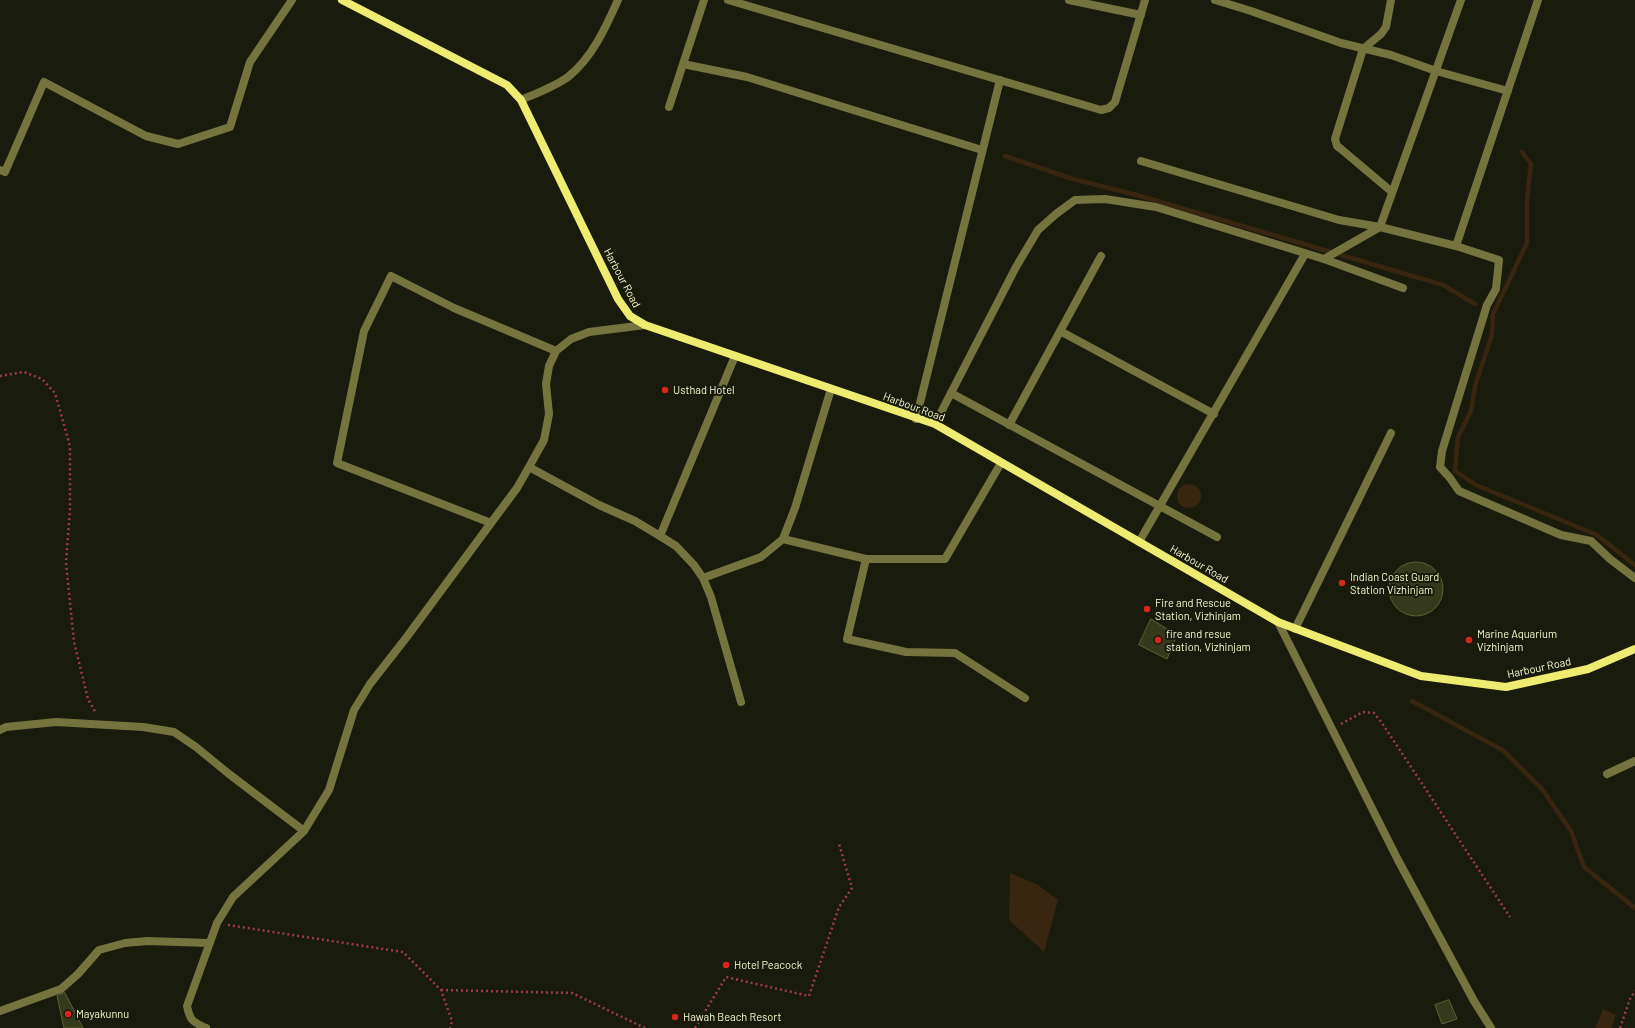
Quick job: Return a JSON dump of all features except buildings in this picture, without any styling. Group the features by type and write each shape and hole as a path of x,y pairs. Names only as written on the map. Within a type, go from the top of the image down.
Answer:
{"street":[{"path":"0,170 5,172 44,82 146,136 178,144 230,127 250,62 292,0"},
{"name":"Harbour Road","path":"342,0 507,85 521,100 618,298 630,316 645,326 916,419 936,424 1278,622 1421,676 1506,687 1588,669 1635,649"},
{"path":"521,100 552,86 568,76 587,56 618,0"},
{"path":"669,107 704,0"},
{"path":"728,0 1101,110 1109,108 1115,102 1145,0"},
{"path":"1069,0 1141,14"},
{"path":"1215,0 1251,11 1341,44 1391,55 1508,92"},
{"path":"1391,0 1386,27 1381,34 1363,49 1335,139 1337,146 1392,192"},
{"path":"1324,259 1380,227 1461,0"},
{"path":"1456,246 1538,0"},
{"path":"683,64 747,77 982,150"},
{"path":"916,419 1000,80"},
{"path":"1140,161 1338,220 1380,227 1456,246 1499,260 1496,289 1485,312 1442,451 1440,467 1459,491 1561,535 1591,541 1610,559 1635,578"},
{"path":"936,424 1016,267 1038,230 1074,200 1105,199 1156,207 1324,259 1403,288"},
{"path":"1139,542 1305,254"},
{"path":"1009,425 1101,256"},
{"path":"491,523 337,463 364,331 391,276 454,308 556,351"},
{"path":"206,1028 193,1021 189,1016 187,1006 216,923 233,897 304,831 329,790 354,710 370,684 517,488 544,440 549,414 546,384 549,366 556,351 571,339 589,332 645,326"},
{"path":"1060,331 1214,414"},
{"path":"660,536 734,356"},
{"path":"704,578 761,557 783,539 796,508 831,389"},
{"path":"951,393 1217,537"},
{"path":"1295,629 1391,433"},
{"path":"783,539 866,559 945,559 1002,463"},
{"path":"529,467 635,522 676,546 704,578 711,597 740,702"},
{"path":"866,559 847,639 906,652 955,653 1025,698"},
{"path":"1278,622 1398,860 1474,1001 1491,1028"},
{"path":"0,730 6,727 56,722 143,727 174,732 196,747 228,774 304,831"},
{"path":"1607,774 1635,761"},
{"path":"0,1011 61,989 78,974 99,950 147,941 209,943"}],"path":[{"path":"0,376 24,372 42,379 55,393 70,446 70,509 66,563 74,642 88,699 103,725"},
{"path":"1331,728 1364,712 1374,713 1510,917"},
{"path":"695,1028 726,977 809,996 839,907 852,888 839,844"},
{"path":"216,923 404,952 441,990 452,1021 450,1028"},
{"path":"441,990 572,993 645,1028"},
{"path":"1620,1028 1630,999 1635,991"}],"shaded area":[{"path":"1189,484 1197,488 1201,496 1197,504 1189,508 1181,504 1177,496 1181,488"},
{"path":"1010,873 1038,885 1058,900 1044,952 1009,920"},
{"path":"1603,1009 1616,1015 1611,1028 1595,1028"}],"waterway":[{"path":"1522,152 1531,164 1527,199 1527,243 1493,314 1492,335 1475,386 1471,411 1458,437 1455,471 1476,485 1597,535 1635,565"},
{"path":"1005,156 1073,179 1137,195 1443,285 1475,304"},
{"path":"1412,701 1504,751 1542,789 1571,831 1584,867 1635,908"}],"place":[{"name":"Usthad Hotel","path":"665,390"},
{"name":"Indian Coast Guard Station Vizhinjam","path":"1342,583"},
{"name":"Fire and Rescue Station, Vizhinjam","path":"1147,609"},
{"name":"fire and resue station, Vizhinjam","path":"1158,640"},
{"name":"Marine Aquarium Vizhinjam","path":"1469,640"},
{"name":"Hotel Peacock","path":"726,965"},
{"name":"Mayakunnu","path":"68,1014"},
{"name":"Hawah Beach Resort","path":"675,1017"}]}
